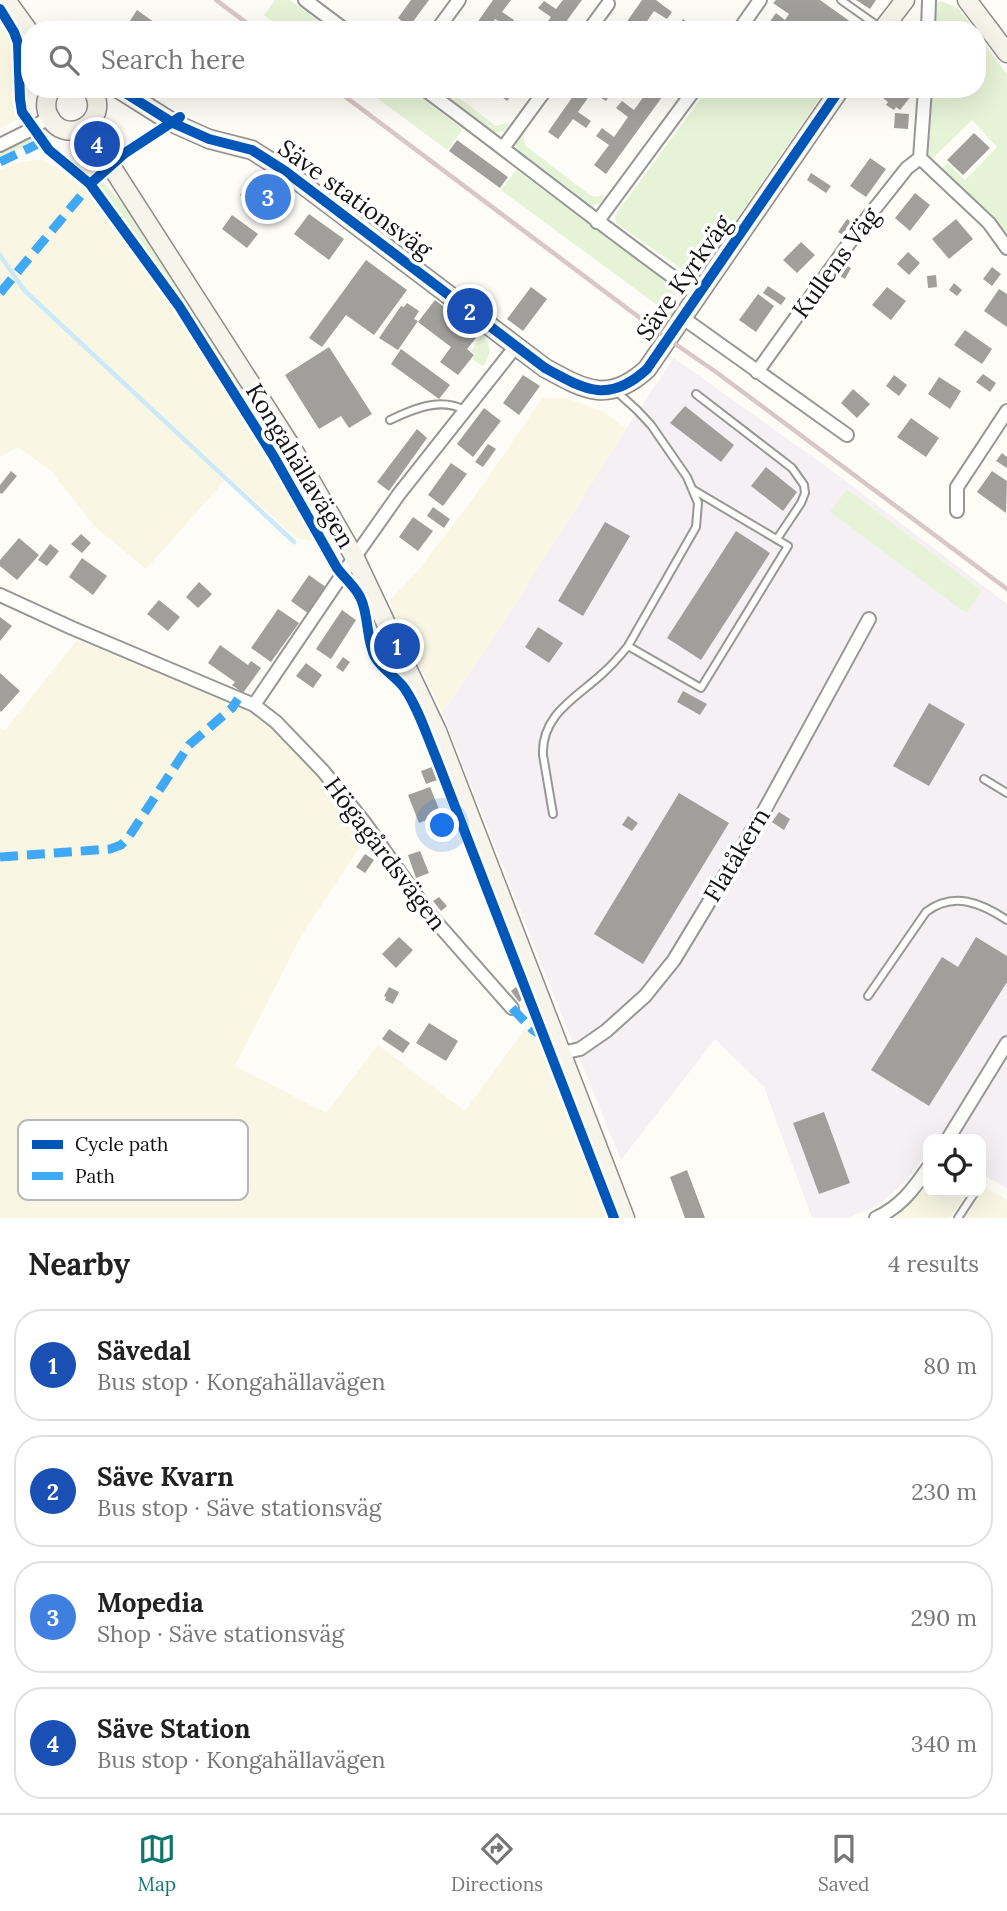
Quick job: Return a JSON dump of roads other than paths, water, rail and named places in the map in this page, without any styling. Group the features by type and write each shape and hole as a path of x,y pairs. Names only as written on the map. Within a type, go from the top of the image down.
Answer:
{"main road":[{"path":"6,0 21,21"},
{"path":"888,21 905,0"},
{"path":"967,0 983,21"},
{"path":"986,25 1007,53"},
{"path":"47,98 49,117 59,128 68,131 78,130 91,123 97,113 97,98"},
{"name":"Säve stationsväg","path":"133,98 173,123 209,139 252,150 285,171 516,346"},
{"name":"Säve Kyrkväg","path":"615,390 633,381 647,369 834,98"},
{"name":"Kongahällavägen","path":"86,127 292,447 355,558 437,731 625,1218"},
{"path":"516,346 545,368 578,385 615,390"}],"street":[{"path":"305,0 333,21"},
{"path":"444,21 459,0"},
{"path":"745,21 760,0"},
{"path":"928,21 929,0"},
{"path":"596,21 608,4"},
{"path":"436,98 597,222 698,295"},
{"path":"503,148 539,98"},
{"path":"597,222 688,98"},
{"path":"924,98 920,158 989,223 1007,248"},
{"path":"0,145 49,117"},
{"name":"Kullens Väg","path":"757,372 865,221 907,168 920,158"},
{"path":"683,318 847,435"},
{"path":"254,705 399,494 516,346"},
{"path":"957,511 957,487 1007,411"},
{"name":"Högagårdsvägen","path":"0,595 254,705 276,722 323,771 364,822 430,915 512,1008"},
{"name":"Flatåkern","path":"562,1053 580,1049 606,1031 645,996 674,960 764,811 869,619"},
{"path":"951,1134 1007,1043"},
{"path":"876,1218 890,1211 911,1193 923,1175"}],"lane":[{"path":"841,0 871,21"},
{"path":"553,814 542,746 548,725 565,704 601,675 628,646 696,527 698,503 687,477 651,425 615,390"},
{"path":"696,394 792,468 804,485 805,493 801,503 777,540"},
{"path":"390,420 412,410 433,405 455,405 464,410"},
{"path":"628,646 701,688 788,545 692,489"},
{"path":"984,779 1007,793"},
{"path":"868,996 926,912 936,904 954,900 969,902 988,908 1007,920"},
{"path":"958,1218 972,1197"}],"waterway":[{"path":"0,255 24,290 294,542"}],"railway":[{"path":"216,0 244,21"},
{"path":"347,98 1007,589"}],"place":[{"name":"Säve Station","path":"97,144"},
{"name":"Mopedia","path":"268,197"},
{"name":"Säve Kvarn","path":"470,311"},
{"name":"Sävedal","path":"397,646"}]}
